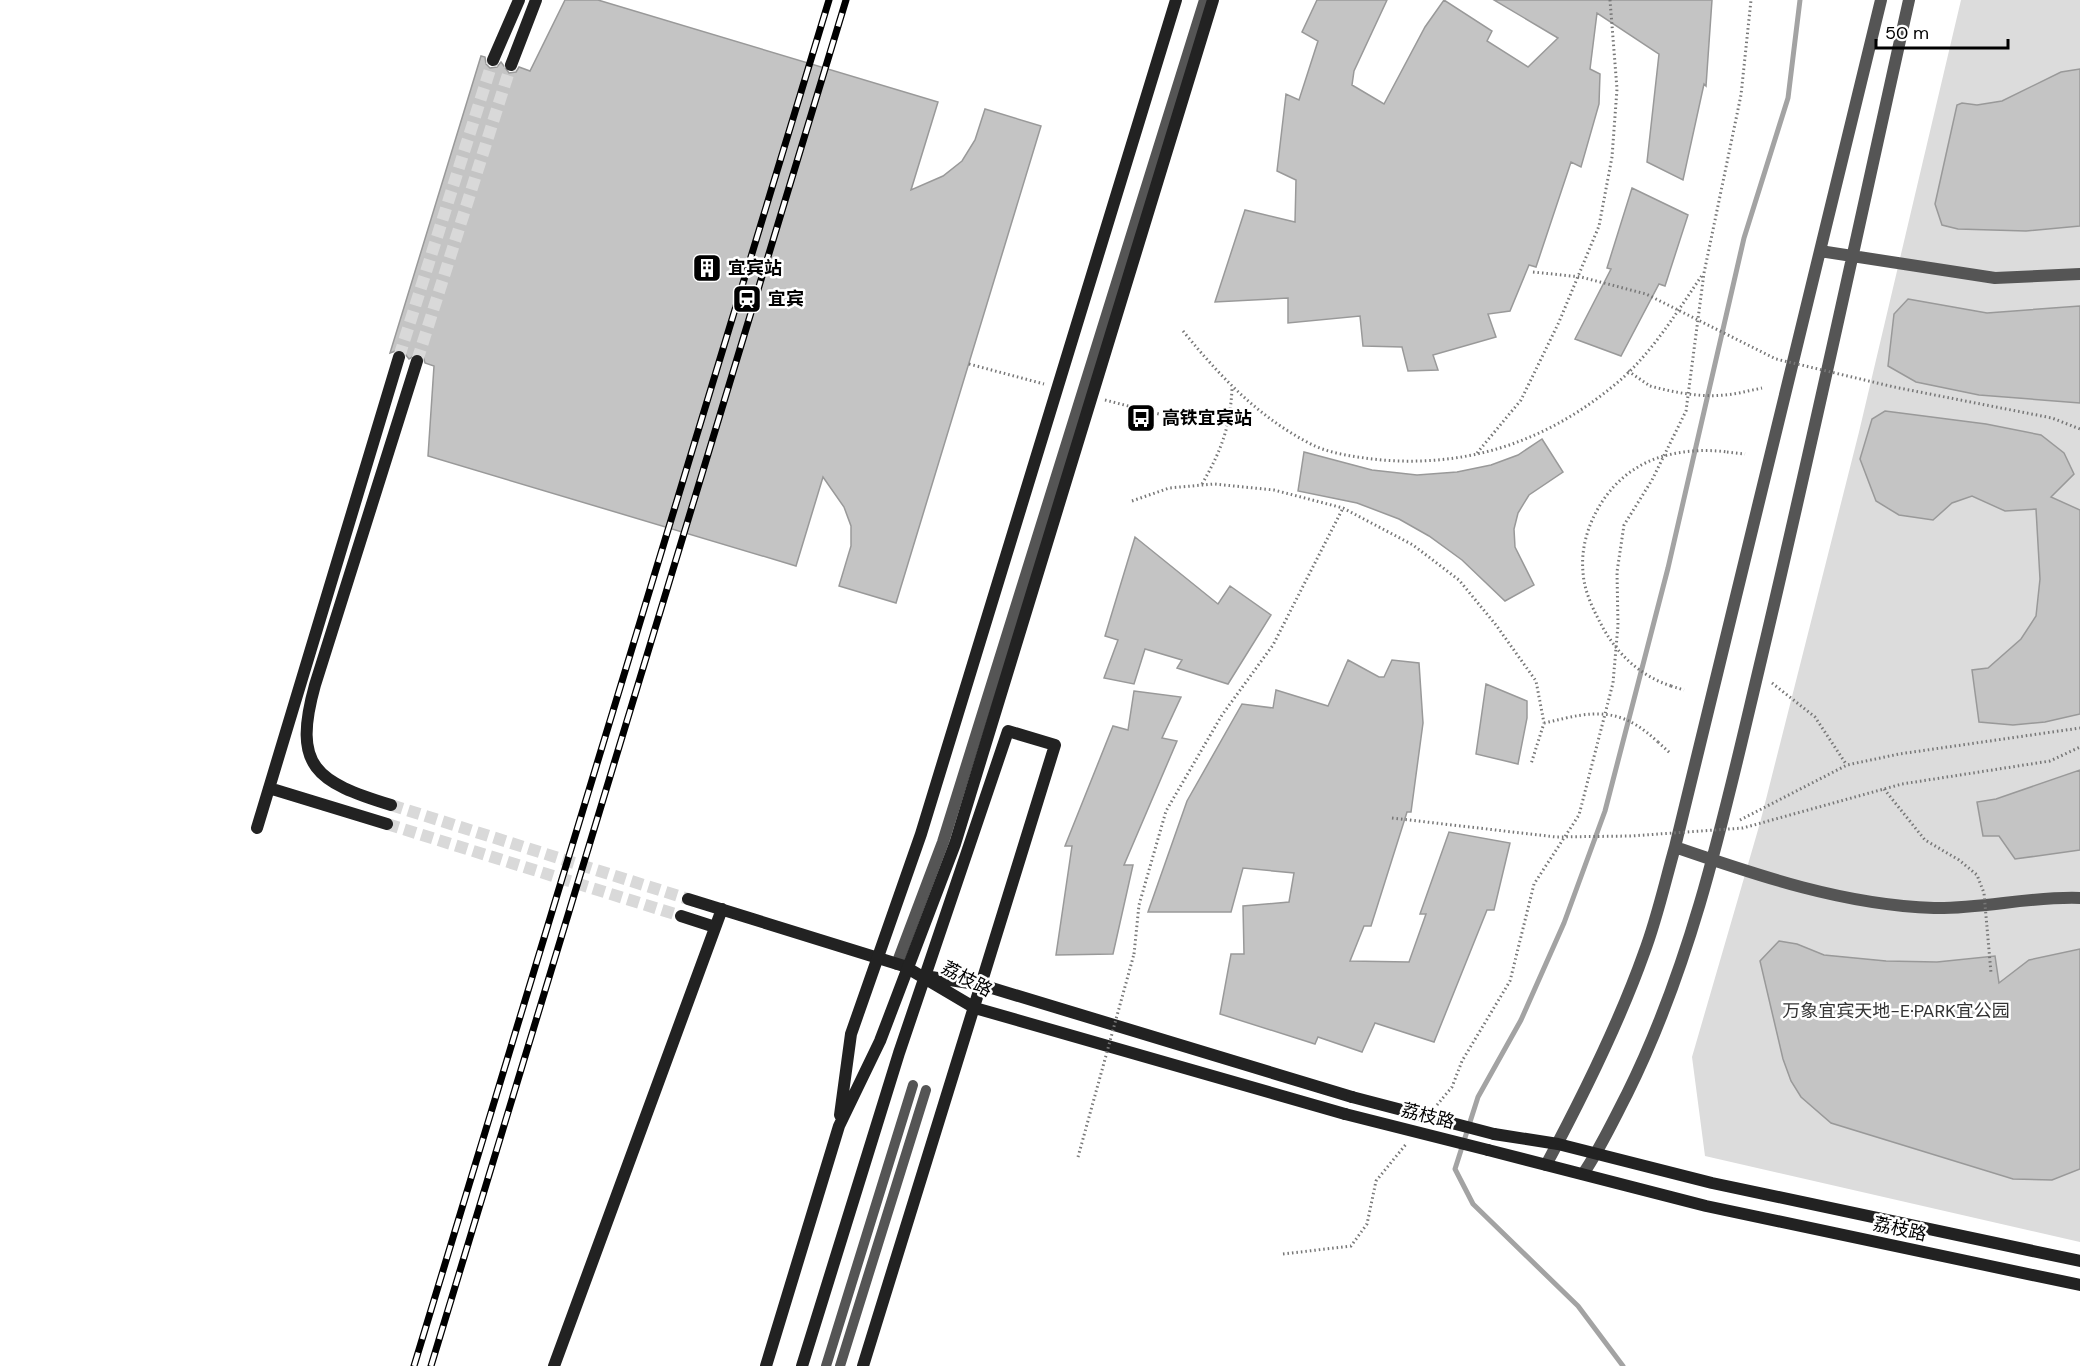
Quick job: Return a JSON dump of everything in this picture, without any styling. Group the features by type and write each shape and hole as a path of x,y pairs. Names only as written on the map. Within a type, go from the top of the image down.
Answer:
{"street":[{"path":"493,60 519,0"},
{"path":"511,65 536,0"},
{"path":"839,1126 851,1034 921,834 1176,0"},
{"path":"897,964 943,842 1205,0"},
{"path":"766,1366 839,1126 880,1041 955,844 1213,0"},
{"path":"1546,1165 1623,1008 1645,951 1675,847 1881,0"},
{"path":"1583,1174 1597,1154 1638,1071 1667,1004 1682,964 1712,860 1787,549 1909,0"},
{"path":"1820,251 1995,278 2080,274"},
{"path":"257,828 399,357"},
{"path":"391,805 353,793 326,778 311,758 305,731 315,685 417,361"},
{"path":"802,1366 924,976 1008,731 1055,745 863,1366"},
{"path":"269,788 387,824"},
{"path":"1675,847 1790,884 1894,906 1937,908 2080,898"},
{"path":"688,899 897,964 924,976"},
{"path":"555,1366 722,909"},
{"path":"681,916 716,927"},
{"name":"荔枝路","path":"924,976 982,985 1352,1097 1494,1134 1558,1144 1712,1183 2080,1261"},
{"name":"荔枝路","path":"924,976 975,1008 1345,1114 1706,1206 2080,1285"}],"lane":[{"path":"826,1366 914,1085"},
{"path":"840,1366 926,1090"}],"path":[{"path":"1477,454 1521,400 1559,322 1599,226 1612,157 1617,89 1610,0"},
{"path":"1431,1112 1452,1087 1462,1061 1510,981 1534,884 1579,816 1613,683 1618,625 1617,572 1624,525 1652,480 1686,411 1704,273 1741,94 1751,0"},
{"path":"1533,272 1581,277 1646,294 1776,359 1894,387 2052,418 2080,429"},
{"path":"1184,331 1232,387 1309,444 1345,456 1391,461 1432,461 1502,449 1558,426 1613,386 1657,341 1704,273"},
{"path":"1628,371 1650,386 1682,394 1721,397 1762,388"},
{"path":"1202,485 1217,457 1231,418 1232,387"},
{"path":"1684,690 1653,680 1631,665 1611,642 1591,606 1582,572 1586,536 1605,496 1638,467 1680,453 1745,454"},
{"path":"1132,501 1169,488 1202,485 1274,490 1343,508 1413,545 1459,580 1496,625 1536,681 1544,723 1532,764"},
{"path":"1078,1158 1134,954 1139,905 1166,811 1222,715 1273,645 1343,508"},
{"path":"1772,683 1815,717 1847,765"},
{"path":"1544,723 1585,713 1615,714 1646,731 1670,753"},
{"path":"1740,820 1847,765 1899,754 2080,728"},
{"path":"1392,818 1556,837 1692,833 1743,828 1884,789 1954,774 2017,768 2050,761 2080,747"},
{"path":"1884,789 1925,840 1959,860 1977,875 1984,893 1991,973"},
{"path":"1283,1254 1351,1246 1367,1224 1376,1181 1411,1138"}],"green space":[{"name":"万象宜宾天地-E·PARK宜公园","path":"1961,0 2080,0 2080,1242 1705,1156 1692,1057 1760,823 1859,432"}],"building":[{"name":"宜宾站","path":"565,0 598,0 938,102 911,190 943,176 962,161 975,140 985,109 1041,126 896,603 839,586 851,546 851,526 844,507 823,477 796,566 428,456 434,366 425,363 423,356 419,353 409,359 401,349 390,353 481,56 485,57 486,64 490,68 497,67 501,62 509,73 516,72 519,67 530,71"},
{"path":"1317,0 1387,0 1354,71 1352,85 1384,104 1425,27 1444,0 1492,31 1487,41 1528,67 1558,38 1494,0 1712,0 1706,86 1704,84 1683,180 1647,162 1659,54 1597,13 1590,69 1600,74 1599,104 1581,167 1571,162 1536,267 1529,265 1510,311 1488,314 1496,337 1433,355 1438,370 1408,371 1402,347 1363,346 1360,316 1288,323 1288,298 1215,302 1245,210 1295,222 1296,180 1277,171 1286,94 1299,100 1318,41 1302,32"},
{"path":"2080,69 2080,226 2026,231 1958,229 1942,225 1935,204 1957,105 2002,101 2061,72"},
{"path":"1632,188 1688,215 1665,286 1659,284 1621,356 1575,339 1611,269 1607,268"},
{"path":"1908,299 1987,313 2080,306 2080,403 1979,395 1916,382 1888,366 1894,314"},
{"path":"1885,411 1986,424 2041,435 2064,453 2074,474 2051,497 2080,510 2080,714 2045,722 2013,725 1979,722 1972,670 1988,668 2021,639 2036,616 2040,579 2036,509 2005,511 1972,496 1952,503 1933,520 1899,515 1876,501 1860,459 1872,419"},
{"path":"1542,439 1563,472 1529,495 1518,513 1514,529 1515,547 1534,585 1505,601 1462,560 1429,536 1399,519 1357,503 1298,491 1304,452 1372,470 1417,475 1457,472 1491,465 1518,455"},
{"path":"1135,537 1218,604 1230,586 1271,615 1228,684 1177,668 1182,660 1145,649 1134,684 1104,678 1118,640 1105,636"},
{"path":"1348,660 1379,677 1384,677 1392,660 1419,663 1423,723 1411,812 1407,812 1371,926 1364,926 1350,961 1409,962 1426,914 1420,914 1449,832 1510,843 1494,910 1487,910 1434,1042 1375,1023 1362,1052 1318,1037 1315,1044 1220,1014 1231,954 1244,954 1243,906 1289,902 1294,873 1243,868 1231,912 1148,912 1187,801 1242,704 1273,708 1276,690 1328,706"},
{"path":"1486,684 1527,701 1527,718 1518,764 1476,754"},
{"path":"1134,691 1181,697 1162,738 1177,741 1124,865 1133,865 1113,954 1056,955 1072,846 1065,846 1113,726 1128,730"},
{"path":"2080,770 2080,850 2015,859 1999,836 1983,836 1977,802 1996,799"},
{"path":"1779,941 1797,944 1824,955 1886,961 1937,962 1995,956 1999,983 2029,960 2080,949 2080,1169 2052,1180 2013,1179 1831,1123 1801,1097 1791,1081 1783,1059 1760,961"}],"waterway":[{"path":"1623,1366 1578,1306 1473,1204 1455,1169 1478,1097 1521,1020 1564,923 1605,811 1668,568 1744,238 1788,98 1800,0"}],"tunnel":[{"path":"399,357 493,60"},
{"path":"417,361 511,65"},
{"path":"391,805 688,899"},
{"path":"387,824 681,916"}],"railway":[{"path":"414,1366 829,0"},
{"path":"431,1366 846,0"}],"place":[{"name":"宜宾站","path":"707,268"},
{"name":"宜宾","path":"747,299"},
{"name":"高铁宜宾站","path":"1141,418"}]}
